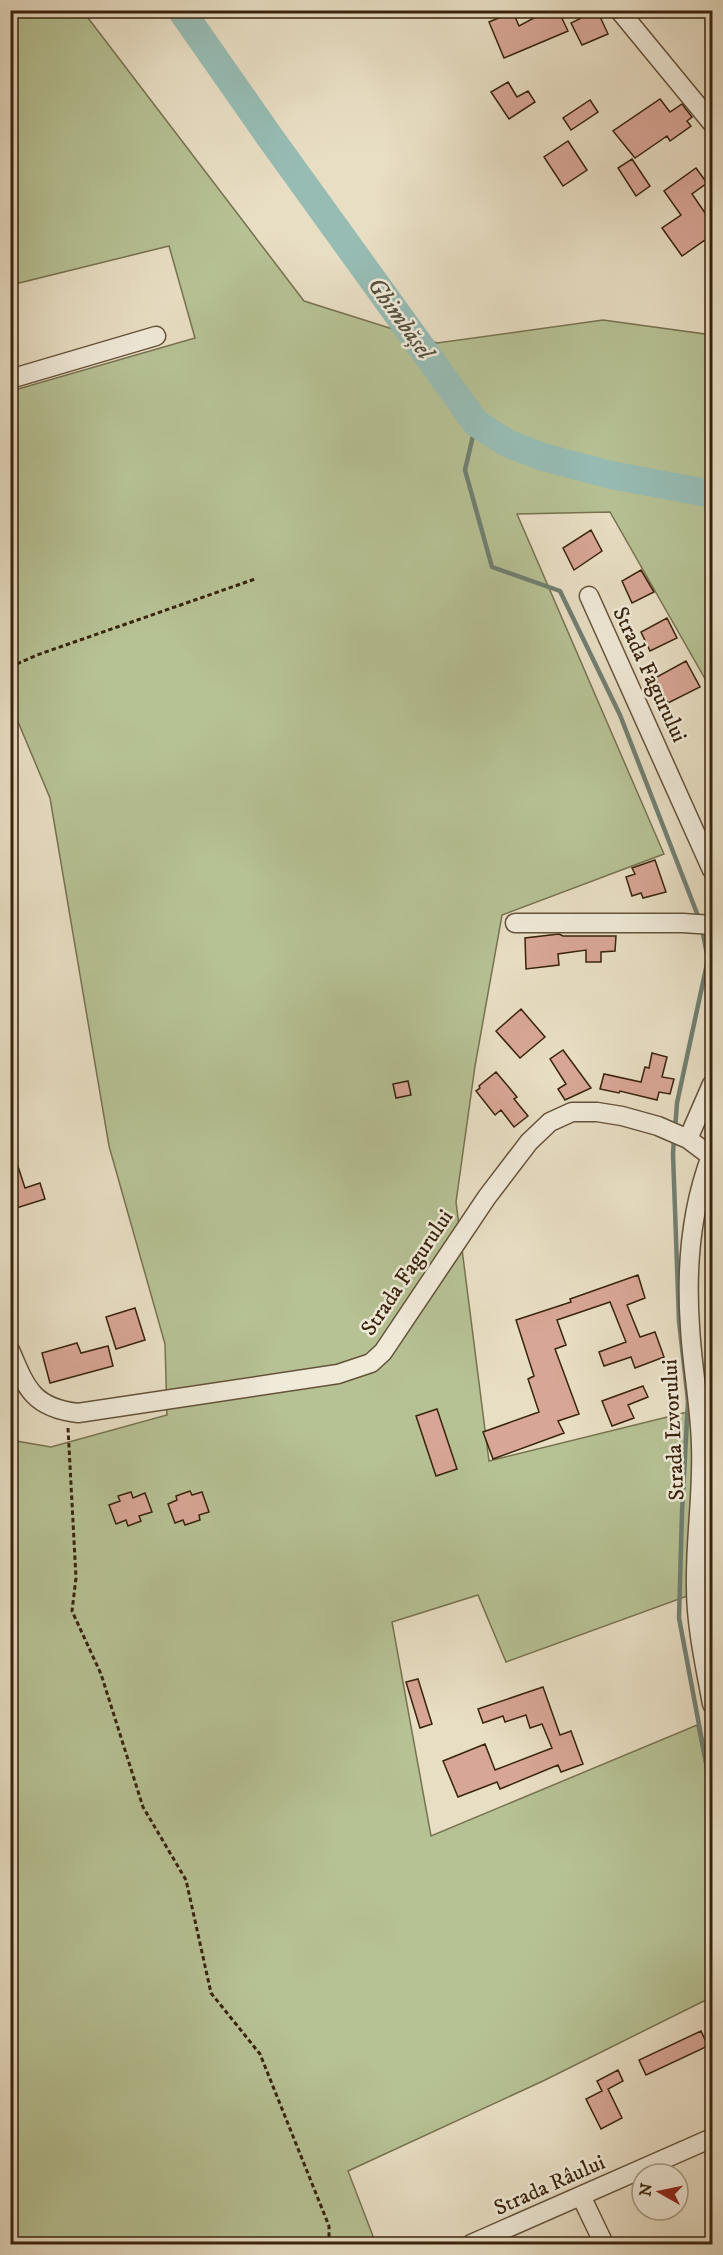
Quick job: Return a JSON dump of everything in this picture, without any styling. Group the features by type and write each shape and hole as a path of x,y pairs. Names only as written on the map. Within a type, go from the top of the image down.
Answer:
{"street":[{"path":"619,10 712,123"},
{"path":"10,379 156,336"},
{"name":"Strada Fagurului","path":"589,596 712,870"},
{"path":"515,923 705,925"},
{"path":"679,1135 712,1084"},
{"name":"Strada Fagurului","path":"10,1350 24,1384 33,1396 46,1405 78,1413 338,1374 370,1363 382,1352 487,1197 530,1142 550,1122 572,1112 597,1112 639,1120 679,1135 712,1156"},
{"name":"Strada Izvorului","path":"712,1156 698,1196 690,1260 690,1327 701,1445 696,1596 698,1629 712,1704"},
{"name":"Strada Râului","path":"471,2244 712,2138"},
{"path":"581,2196 604,2244"}],"path":[{"path":"10,667 37,655 255,579"},
{"path":"67,1412 76,1578 72,1611 101,1674 143,1807 186,1880 211,1993 260,2054 329,2226 329,2244"}],"green space":[{"path":"82,10 304,301 437,343 603,320 712,335 712,691 610,512 517,514 664,854 502,915 475,1066 456,1202 489,1461 712,1406 712,1587 506,1662 478,1595 392,1622 431,1836 697,1725 712,1800 712,1997 543,2081 348,2171 376,2244 11,2244 10,1440 51,1447 167,1415 165,1344 109,1146 50,798 11,705 11,391 195,338 169,246 11,285 11,11"}],"building":[{"path":"549,10 558,10 568,31 504,58 489,22 513,12 519,26"},
{"path":"597,10 608,34 582,45 571,23"},
{"path":"508,82 517,97 528,91 535,102 509,119 491,92"},
{"path":"660,99 670,112 682,104 692,117 687,121 691,126 670,141 667,136 635,158 613,131"},
{"path":"590,100 598,112 571,130 563,118"},
{"path":"568,141 587,170 563,186 544,157"},
{"path":"632,159 650,186 636,196 618,168"},
{"path":"696,168 707,183 692,194 712,223 712,235 682,256 662,228 681,215 664,191"},
{"path":"591,530 602,551 574,570 563,548"},
{"path":"641,570 654,592 632,603 622,581"},
{"path":"667,618 677,638 650,651 641,632"},
{"path":"686,661 700,687 668,703 655,678"},
{"path":"655,860 666,892 643,898 641,893 632,896 626,877 635,874 632,868"},
{"path":"559,934 563,936 616,936 615,951 601,952 601,962 586,962 586,950 558,954 559,965 526,969 525,938"},
{"path":"521,1009 545,1037 520,1058 496,1031"},
{"path":"563,1050 591,1088 565,1100 558,1089 566,1084 550,1059"},
{"path":"652,1053 667,1057 662,1077 674,1079 670,1094 659,1092 657,1100 620,1091 619,1093 600,1089 604,1074 641,1082 645,1067 649,1068"},
{"path":"496,1072 517,1097 514,1099 528,1116 514,1127 501,1110 495,1115 476,1091"},
{"path":"408,1081 411,1095 396,1098 393,1084"},
{"path":"13,1151 25,1188 40,1183 45,1199 10,1210 10,1152"},
{"path":"638,1275 645,1298 627,1305 640,1337 655,1332 664,1357 635,1368 631,1357 604,1366 599,1352 626,1342 610,1302 557,1320 566,1345 555,1349 579,1414 558,1421 564,1433 493,1459 483,1432 539,1412 528,1379 534,1376 516,1320 571,1302 570,1299"},
{"path":"135,1308 145,1340 116,1349 106,1317"},
{"path":"77,1343 81,1353 108,1346 113,1366 50,1383 42,1353"},
{"path":"643,1386 648,1397 628,1405 634,1418 612,1426 602,1401"},
{"path":"437,1409 457,1469 436,1476 416,1416"},
{"path":"190,1491 192,1495 202,1492 209,1512 199,1515 200,1520 185,1525 183,1520 175,1523 168,1504 177,1500 176,1496"},
{"path":"131,1492 133,1498 145,1493 152,1512 139,1516 141,1521 128,1526 126,1520 116,1524 109,1505 120,1501 118,1496"},
{"path":"418,1679 432,1724 420,1728 406,1682"},
{"path":"543,1687 560,1735 571,1731 583,1764 561,1772 558,1765 500,1789 497,1782 458,1797 443,1761 485,1744 495,1770 552,1748 542,1724 530,1728 526,1715 505,1722 503,1716 483,1723 478,1709"},
{"path":"701,2031 708,2046 646,2075 639,2060"},
{"path":"618,2070 623,2081 608,2089 622,2118 601,2129 586,2099 602,2091 597,2081"}],"waterway":[{"name":"Ghimbășel","path":"181,10 476,423 507,443 543,457 611,475 712,494"},
{"path":"476,423 465,470 492,567 560,591 620,715 700,921"},
{"path":"675,1130 677,1103 708,959 702,929"},
{"path":"674,1138 679,1321 688,1401 679,1618 712,1794"}]}
